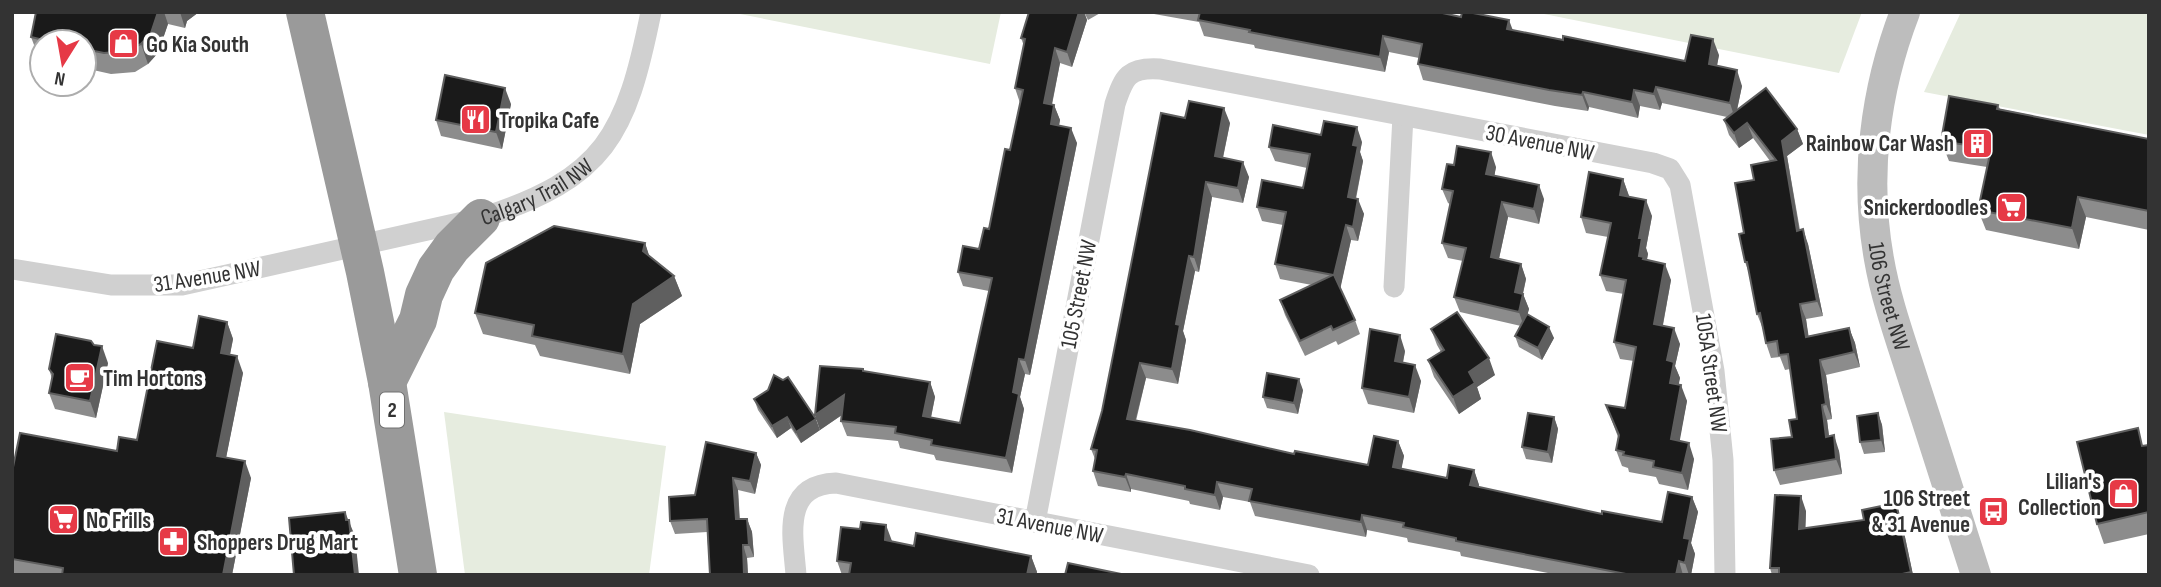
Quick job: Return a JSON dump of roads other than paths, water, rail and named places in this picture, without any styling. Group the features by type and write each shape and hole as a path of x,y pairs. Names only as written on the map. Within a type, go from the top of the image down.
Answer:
{"highway":[{"name":"2","path":"305,12 387,382 418,575"},
{"path":"387,382 418,320 424,295 436,268 452,247 481,218"}],"street":[{"name":"Calgary Trail NW","path":"359,246 514,208 551,191 585,167 610,140 622,118 641,62 651,12"},
{"name":"106 Street NW","path":"1905,12 1885,72 1876,126 1873,189 1879,258 1898,329 1976,575"},
{"name":"30 Avenue NW","path":"1134,71 1146,68 1176,71 1653,163 1670,169 1675,174"},
{"name":"105 Street NW","path":"1035,522 1115,104 1125,79 1134,71"},
{"path":"1394,287 1404,116"},
{"name":"105A Street NW","path":"1675,174 1681,192 1714,371 1723,460 1725,575"},
{"name":"31 Avenue NW","path":"12,269 95,284 165,286 198,282 359,246"},
{"name":"31 Avenue NW","path":"796,575 794,512 804,493 823,483 836,483 1309,575"}],"place":[{"name":"Go Kia South","path":"123,44"},
{"name":"Tropika Cafe","path":"476,120"},
{"name":"Rainbow Car Wash","path":"1977,143"},
{"name":"Snickerdoodles","path":"2011,207"},
{"name":"Tim Hortons","path":"80,378"},
{"name":"Lilian's Collection","path":"2124,494"},
{"name":"106 Street & 31 Avenue","path":"1993,511"},
{"name":"No Frills","path":"63,520"},
{"name":"Shoppers Drug Mart","path":"174,542"}]}
